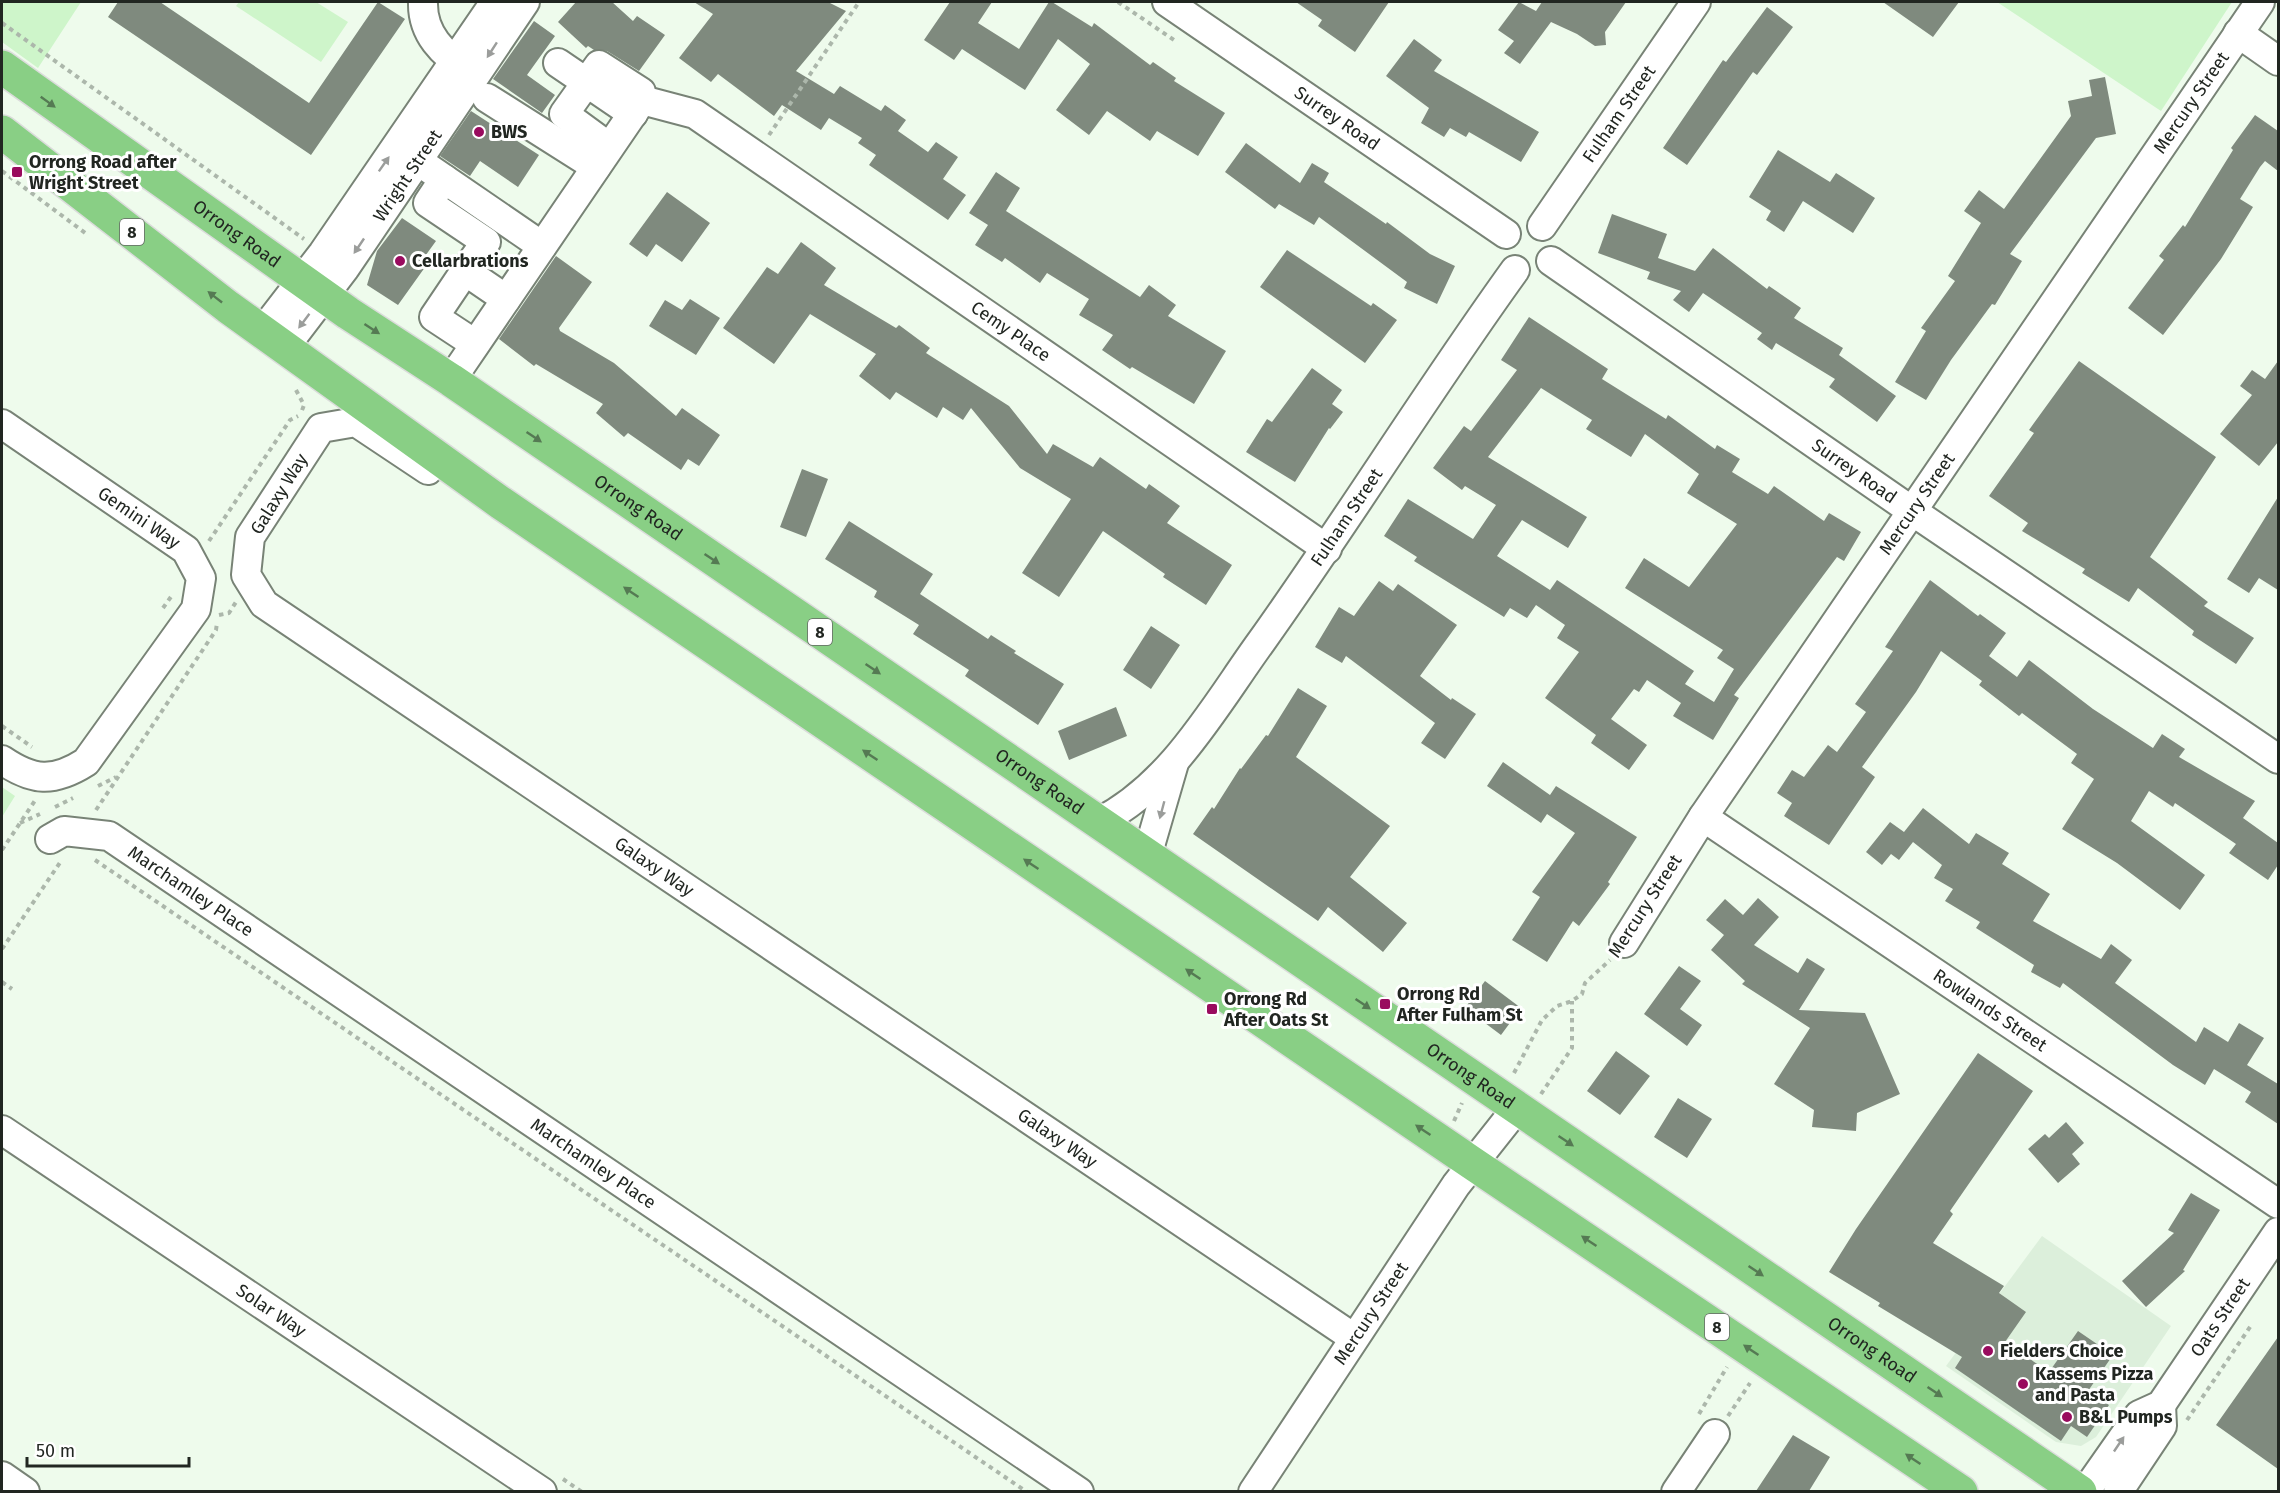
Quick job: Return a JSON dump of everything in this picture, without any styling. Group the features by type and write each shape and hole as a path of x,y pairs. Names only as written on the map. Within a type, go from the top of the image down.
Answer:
{"highway":[{"name":"Orrong Road","path":"2,67 313,288 1478,1081 1528,1103 2080,1491"},
{"name":"8","path":"2,132 273,340 476,484 1459,1154 1961,1491"}],"street":[{"path":"423,2 423,20 430,36 473,78 603,157"},
{"name":"Wright Street","path":"273,340 473,78 495,2"},
{"name":"Wright Street","path":"313,288 418,161 525,2"},
{"name":"Surrey Road","path":"1167,2 1506,234"},
{"name":"Fulham Street","path":"1542,226 1696,2"},
{"name":"Mercury Street","path":"1624,943 1703,817 2260,2"},
{"path":"2238,33 2278,60"},
{"path":"451,380 637,107 587,83 558,63"},
{"path":"587,83 564,114 603,157"},
{"name":"Cemy Place","path":"637,107 695,114 1327,549"},
{"path":"418,161 542,246"},
{"path":"444,179 428,202 486,242 434,317 475,345"},
{"path":"1523,222 1542,226 1554,242 1551,261 1546,267 1531,274 1515,270 1504,258 1503,241 1506,234 1516,224 1523,222"},
{"name":"Surrey Road","path":"1551,261 1912,511 2278,759"},
{"name":"Fulham Street","path":"1099,822 1124,809 1174,763 1327,549 1515,270"},
{"path":"465,271 506,299"},
{"name":"Galaxy Way","path":"476,484 431,472 356,422 321,428 250,537 246,574 264,604 1354,1338"},
{"name":"Gemini Way","path":"2,424 186,550 201,578 196,609 86,762 70,772 50,778 23,774 2,760"},
{"name":"Fulham Street","path":"1147,856 1174,763"},
{"name":"Rowlands Street","path":"1703,817 2278,1204"},
{"path":"50,838 64,831 101,847"},
{"name":"Marchamley Place","path":"101,847 1079,1491"},
{"name":"Mercury Street","path":"1252,1491 1354,1338 1459,1154 1528,1103"},
{"name":"Solar Way","path":"2,1130 542,1491"},
{"name":"Oats Street","path":"2085,1491 2139,1415 2161,1405 2278,1232"},
{"name":"Oats Street","path":"2118,1491 2162,1426 2161,1405"},
{"path":"1676,1491 1715,1434"},
{"path":"2,1476 25,1491"}],"path":[{"path":"755,156 859,2"},
{"path":"2,24 302,238"},
{"path":"118,776 216,630 219,616"},
{"path":"2,850 19,824"},
{"path":"101,847 1027,1491"},
{"name":"Mercury Street","path":"1512,1077 1542,1020 1557,1006 1572,1001 1582,994 1585,983 1604,968 1624,943"},
{"path":"2,982 12,989"},
{"path":"1528,1103 1572,1048 1572,1001"},
{"path":"1459,1154 1456,1113 1478,1081"},
{"path":"2185,1423 2252,1324"},
{"path":"1715,1434 1750,1383"}],"shaded area":[{"path":"2042,1236 2171,1326 2096,1437 2081,1446 2056,1442 1946,1366"}],"green space":[{"path":"2,2 81,2 38,68 2,42"},
{"path":"239,2 316,2 348,22 321,62 236,6"},
{"path":"1997,2 2232,2 2161,111"},
{"path":"2,787 15,796 2,817"}],"building":[{"path":"118,2 160,2 309,103 378,2 405,19 311,155 108,17"},
{"path":"576,2 612,2 633,21 637,16 665,35 639,71 607,51 594,50 588,46 586,48 558,22"},
{"path":"694,2 828,2 846,11 796,71 834,94 840,86 881,111 885,105 906,120 898,131 928,152 936,142 958,157 943,179 966,195 948,220 869,165 876,155 858,143 862,138 829,118 821,130 782,105 774,116 718,74 711,82 679,58 713,14"},
{"path":"950,2 992,2 978,23 1019,49 1049,2 1052,2 1092,27 1094,23 1150,65 1153,62 1176,78 1174,81 1225,113 1198,156 1157,131 1150,141 1107,111 1089,135 1056,110 1090,64 1058,39 1025,90 962,49 954,60 924,40"},
{"path":"1296,2 1389,2 1355,52 1318,26 1322,20"},
{"path":"1519,2 1536,11 1542,2 1626,2 1605,32 1606,45 1595,46 1577,34 1551,22 1520,64 1504,53 1514,41 1498,30"},
{"path":"1883,2 1959,2 1933,37"},
{"path":"1767,7 1793,27 1757,75 1753,72 1687,165 1663,148 1723,60 1726,62"},
{"path":"534,21 555,36 527,75 555,95 542,113 493,79"},
{"path":"1414,39 1442,60 1434,71 1539,132 1521,162 1469,132 1466,137 1450,128 1444,137 1421,123 1429,108 1386,76"},
{"path":"2105,77 2116,134 2096,138 2010,254 2022,261 1995,305 1992,304 1951,360 1926,400 1895,382 1926,331 1921,328 1955,281 1948,276 1981,223 1964,211 1979,190 2004,209 2071,116 2068,101 2092,96 2089,80"},
{"name":"BWS","path":"471,111 539,155 518,187 480,161 470,176 440,156"},
{"path":"2255,115 2278,131 2278,171 2265,161 2260,167 2240,199 2253,207 2221,259 2163,335 2128,308 2164,260 2159,256 2183,225 2185,227 2233,150 2231,148"},
{"path":"1246,143 1300,183 1312,163 1329,173 1324,182 1386,224 1387,222 1430,254 1455,266 1437,304 1404,288 1407,282 1319,217 1314,225 1279,204 1275,209 1225,172"},
{"path":"1778,150 1830,182 1836,173 1875,198 1853,233 1803,201 1784,232 1766,220 1771,211 1749,197"},
{"path":"996,172 1020,188 1006,211 1140,297 1149,285 1176,305 1168,316 1226,351 1194,404 1132,367 1130,369 1102,350 1113,335 1079,315 1089,299 1047,273 1040,283 1005,258 1002,262 975,245 988,225 969,213"},
{"path":"667,192 710,223 682,262 656,244 647,257 629,244"},
{"path":"1612,214 1667,234 1658,258 1695,271 1713,248 1767,289 1769,286 1801,308 1794,318 1843,348 1839,355 1896,396 1877,422 1829,387 1835,379 1776,343 1772,350 1757,339 1762,333 1703,293 1689,312 1673,300 1681,291 1647,279 1650,272 1598,253"},
{"name":"Cellarbrations","path":"402,218 436,241 423,259 428,263 398,305 367,285 377,251"},
{"path":"801,242 836,268 824,285 896,328 899,325 930,348 926,353 1009,406 1047,454 1053,444 1093,467 1100,457 1146,489 1149,484 1180,506 1167,523 1232,565 1206,605 1163,577 1165,574 1103,531 1059,597 1022,573 1071,499 1020,468 971,408 963,420 943,407 937,418 896,392 890,400 859,376 876,354 810,314 774,364 723,328 767,267 778,274"},
{"path":"1287,250 1371,306 1373,303 1397,320 1365,363 1260,287"},
{"path":"556,256 592,282 559,328 560,331 614,363 676,416 682,408 720,435 699,466 688,459 681,470 628,433 624,437 596,413 603,404 536,364 534,366 499,339"},
{"path":"690,299 720,318 696,355 649,326 665,300 682,310"},
{"path":"1529,317 1608,369 1602,379 1666,419 1668,415 1715,449 1717,445 1740,459 1732,472 1768,494 1774,486 1824,521 1829,513 1861,532 1844,561 1837,557 1734,695 1739,698 1713,740 1673,716 1681,703 1647,680 1639,692 1634,689 1611,719 1647,745 1629,770 1591,743 1596,735 1545,698 1579,652 1557,638 1565,625 1536,605 1527,618 1510,608 1504,617 1414,561 1417,557 1384,536 1408,499 1473,539 1496,505 1465,486 1462,490 1433,468 1464,426 1471,431 1517,370 1501,360","holes":["1541,388 1592,420 1586,429 1631,457 1645,434 1699,474 1687,493 1737,524 1689,587 1644,558 1625,588 1723,650 1717,658 1734,669 1714,702 1685,684 1694,671 1557,580 1550,590 1497,556 1522,520 1568,548 1587,517 1488,457"]},
{"path":"2079,361 2216,457 2150,557 2208,602 2204,606 2254,638 2236,664 2192,635 2194,631 2138,588 2129,602 2082,573 2085,569 2022,531 2028,523 1989,496 2034,433 2029,430"},
{"path":"2278,361 2278,442 2259,466 2220,434 2252,395 2240,386 2252,370 2265,379"},
{"path":"1312,368 1342,390 1332,404 1343,412 1329,428 1295,482 1246,452 1267,419 1272,422"},
{"path":"802,469 828,479 806,537 780,527"},
{"path":"2278,497 2278,590 2259,578 2249,593 2227,579"},
{"path":"849,521 933,574 920,594 988,639 991,635 1016,651 1014,653 1064,684 1038,725 965,676 969,670 913,634 919,625 874,597 877,591 825,559"},
{"path":"1930,580 1978,616 1980,614 2006,633 1989,656 2017,677 2029,660 2093,709 2153,748 2162,734 2185,749 2179,757 2255,801 2243,818 2278,843 2278,865 2268,880 2229,853 2236,844 2175,803 2173,807 2149,791 2131,821 2205,875 2180,910 2117,863 2062,829 2094,779 2071,763 2077,754 2022,713 2019,716 1979,685 1982,681 1941,651 1916,692 1862,767 1875,777 1829,845 1784,816 1792,803 1777,793 1792,770 1804,777 1828,745 1837,752 1866,712 1855,704 1893,651 1885,647"},
{"path":"1379,581 1393,591 1398,584 1457,625 1420,676 1451,700 1452,698 1476,714 1445,759 1421,743 1435,723 1346,656 1342,663 1315,647 1339,607 1354,616"},
{"path":"1151,626 1180,645 1151,689 1123,670"},
{"path":"1298,688 1327,706 1296,757 1390,826 1350,877 1407,923 1383,952 1328,907 1318,921 1193,834 1212,807 1214,809 1240,768 1266,735 1268,736"},
{"path":"1116,707 1127,736 1069,760 1058,731"},
{"path":"1503,762 1550,795 1556,786 1637,837 1608,882 1610,884 1579,926 1573,921 1547,962 1512,940 1540,897 1532,892 1575,833 1547,814 1541,823 1487,786"},
{"path":"1923,808 1969,844 1976,833 2009,853 2002,864 2050,894 2033,921 2101,959 2111,944 2132,960 2115,983 2196,1042 2204,1027 2228,1042 2239,1023 2264,1038 2247,1065 2278,1084 2278,1124 2245,1102 2251,1092 2214,1069 2205,1085 2173,1065 2063,983 2060,988 2031,972 2034,965 1976,928 1980,922 1945,901 1953,889 1934,878 1942,865 1913,842 1899,860 1891,854 1882,865 1866,852 1890,822 1904,832"},
{"path":"1758,898 1779,917 1754,945 1798,973 1807,958 1825,969 1799,1010 1865,1013 1900,1094 1857,1113 1856,1131 1812,1127 1814,1110 1774,1084 1810,1028 1742,984 1745,981 1711,950 1724,935 1706,920 1725,899 1743,915"},
{"path":"1679,966 1701,981 1680,1009 1702,1025 1687,1046 1644,1014"},
{"path":"1485,981 1521,1008 1501,1035 1465,1008"},
{"path":"1616,1051 1650,1076 1620,1115 1587,1091"},
{"path":"1978,1053 2033,1091 1950,1211 1953,1214 1933,1243 2004,1286 1999,1293 2026,1312 2005,1342 2049,1372 2078,1331 2113,1355 2088,1391 2109,1405 2087,1437 2071,1426 2061,1441 1955,1368 1962,1357 1878,1306 1880,1303 1829,1272 1856,1229"},
{"path":"1678,1098 1712,1119 1687,1158 1654,1137"},
{"path":"2066,1122 2084,1143 2072,1154 2080,1164 2058,1183 2028,1149 2045,1134 2049,1138"},
{"path":"2191,1193 2220,1210 2183,1270 2185,1271 2146,1307 2122,1281 2174,1233 2168,1230"},
{"path":"2278,1337 2278,1469 2216,1425"},
{"path":"1793,1435 1830,1457 1809,1491 1756,1491"}],"place":[{"name":"BWS","path":"479,132"},
{"name":"Orrong Road after Wright Street","path":"17,172"},
{"name":"Cellarbrations","path":"400,261"},
{"name":"Orrong Rd After Fulham St","path":"1385,1004"},
{"name":"Orrong Rd After Oats St","path":"1212,1009"},
{"name":"Fielders Choice","path":"1988,1351"},
{"name":"Kassems Pizza and Pasta","path":"2023,1384"},
{"name":"B&L Pumps","path":"2067,1417"}]}
